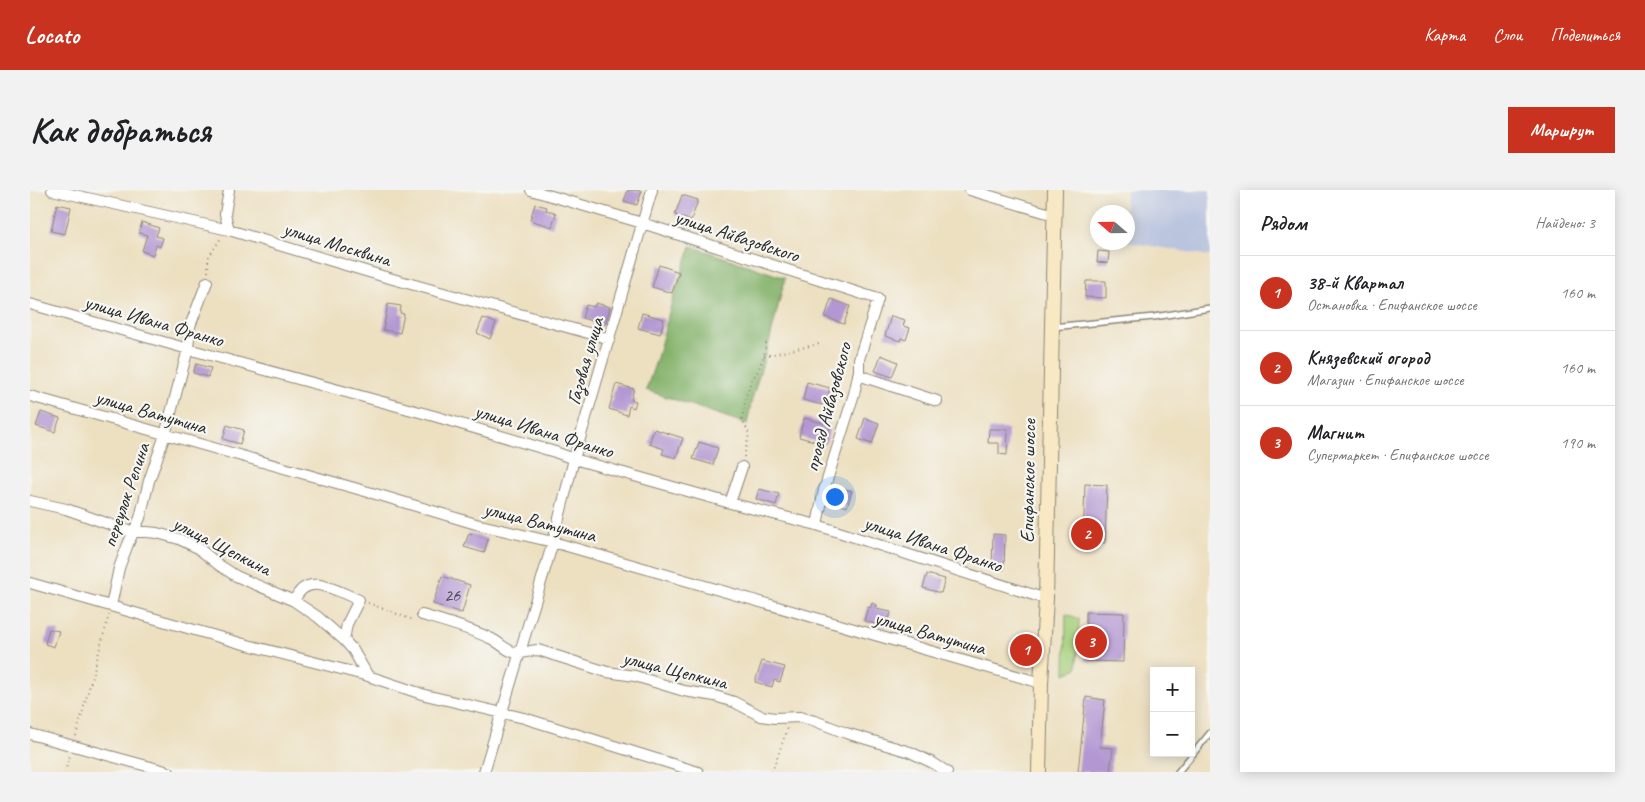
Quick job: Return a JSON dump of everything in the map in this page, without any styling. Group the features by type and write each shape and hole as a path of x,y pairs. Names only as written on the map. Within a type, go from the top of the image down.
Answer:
{"main road":[{"name":"Епифанское шоссе","path":"1039,772 1041,683 1046,599 1055,190"}],"street":[{"name":"улица Москвина","path":"52,190 229,230 382,276 610,339"},
{"path":"229,190 225,214 229,230"},
{"name":"улица Айвазовского","path":"531,190 642,223 878,299"},
{"name":"Газовая улица","path":"484,772 553,542 574,459 652,190"},
{"path":"970,190 1054,215"},
{"name":"переулок Репина","path":"111,606 119,568 135,531 165,434 188,349 190,326 207,282"},
{"name":"проезд Айвазовского","path":"817,525 824,490 854,394 858,375 858,359 878,299"},
{"name":"улица Ивана Франко","path":"30,304 434,416 574,459 730,503 817,525 1046,599"},
{"path":"858,375 937,401"},
{"name":"улица Ватутина","path":"30,396 386,496 476,524 553,542 1041,683"},
{"path":"730,503 742,467"},
{"name":"улица Щепкина","path":"30,501 66,509 126,530 157,533 179,539 198,548 236,576 294,601 318,617 353,650 368,676"},
{"path":"30,583 240,643 368,676 426,695 524,718 698,772"},
{"path":"294,601 298,591 306,585 317,583 359,600 347,624 344,640"},
{"path":"422,615 474,630 520,654"},
{"name":"улица Щепкина","path":"520,654 530,650 538,650 607,672 635,676 684,691 715,696 734,702 761,716 774,718 791,716 815,721 910,752 947,772"},
{"path":"30,734 169,772"}],"lane":[{"path":"1052,327 1146,318 1210,308"},
{"path":"1178,772 1209,736"}],"path":[{"path":"207,282 208,258 218,241 229,230"},
{"path":"742,467 750,434 742,419 746,396 752,379 757,373 764,356 767,339"},
{"path":"764,356 784,350 798,350 818,344"},
{"path":"359,600 413,620 422,615"},
{"path":"66,772 111,606"},
{"path":"772,772 786,736 791,716"}],"shaded area":[{"path":"1126,190 1210,190 1210,256 1135,243 1135,205 1125,205"}],"green space":[{"path":"691,246 785,278 747,424 646,390"},
{"path":"1066,614 1079,619 1077,668 1065,674"}],"building":[{"path":"628,190 642,191 637,205 624,201"},
{"path":"682,195 698,200 691,221 675,215"},
{"path":"57,204 71,207 65,234 51,231"},
{"path":"535,204 547,207 546,210 556,213 552,227 530,220"},
{"path":"142,222 159,228 156,236 163,238 160,247 156,245 153,255 142,251 147,235 139,233"},
{"path":"1098,251 1109,252 1108,263 1097,262"},
{"path":"659,265 679,272 672,293 652,287"},
{"path":"1086,281 1106,281 1106,298 1085,297"},
{"path":"831,299 850,306 844,324 825,317"},
{"path":"596,303 610,307 605,325 582,318 586,305 594,307"},
{"path":"388,304 401,306 400,313 404,314 400,333 383,330"},
{"path":"642,313 664,319 660,334 638,328"},
{"path":"891,316 905,320 903,326 910,328 906,340 901,338 900,341 885,336"},
{"path":"483,318 496,323 490,339 477,333"},
{"path":"881,355 898,362 892,377 875,371"},
{"path":"196,364 211,368 208,377 193,373"},
{"path":"807,382 830,388 826,406 803,400"},
{"path":"616,384 634,389 631,400 636,401 634,408 629,406 627,415 609,409"},
{"path":"41,412 60,418 55,432 36,426"},
{"path":"804,418 830,425 826,444 799,437"},
{"path":"865,418 879,423 872,444 858,439"},
{"path":"227,425 244,430 240,444 223,439"},
{"path":"654,429 683,438 676,458 662,454 664,449 649,444"},
{"path":"989,429 1008,429 1007,455 999,454 999,443 988,443"},
{"path":"699,442 718,448 713,465 693,459"},
{"path":"1085,484 1107,485 1105,543 1083,542"},
{"path":"841,488 852,491 847,507 835,503"},
{"path":"759,489 779,494 776,505 756,499"},
{"path":"469,533 488,539 484,553 464,547"},
{"path":"993,534 1005,535 1004,570 992,570"},
{"path":"927,574 945,579 941,593 923,588"},
{"path":"442,576 470,585 462,613 433,604"},
{"path":"872,603 877,605 876,609 891,612 887,627 864,621 868,607 870,608"},
{"path":"1086,612 1124,613 1123,662 1085,661"},
{"path":"49,629 59,631 54,647 45,644"},
{"path":"762,661 785,667 780,682 774,680 772,687 755,682"},
{"path":"1086,697 1105,700 1100,747 1113,748 1110,772 1078,772"}],"place":[{"name":"Князевский огород","path":"1087,534"},
{"name":"Магнит","path":"1091,642"},
{"name":"38-й Квартал","path":"1026,650"}]}
